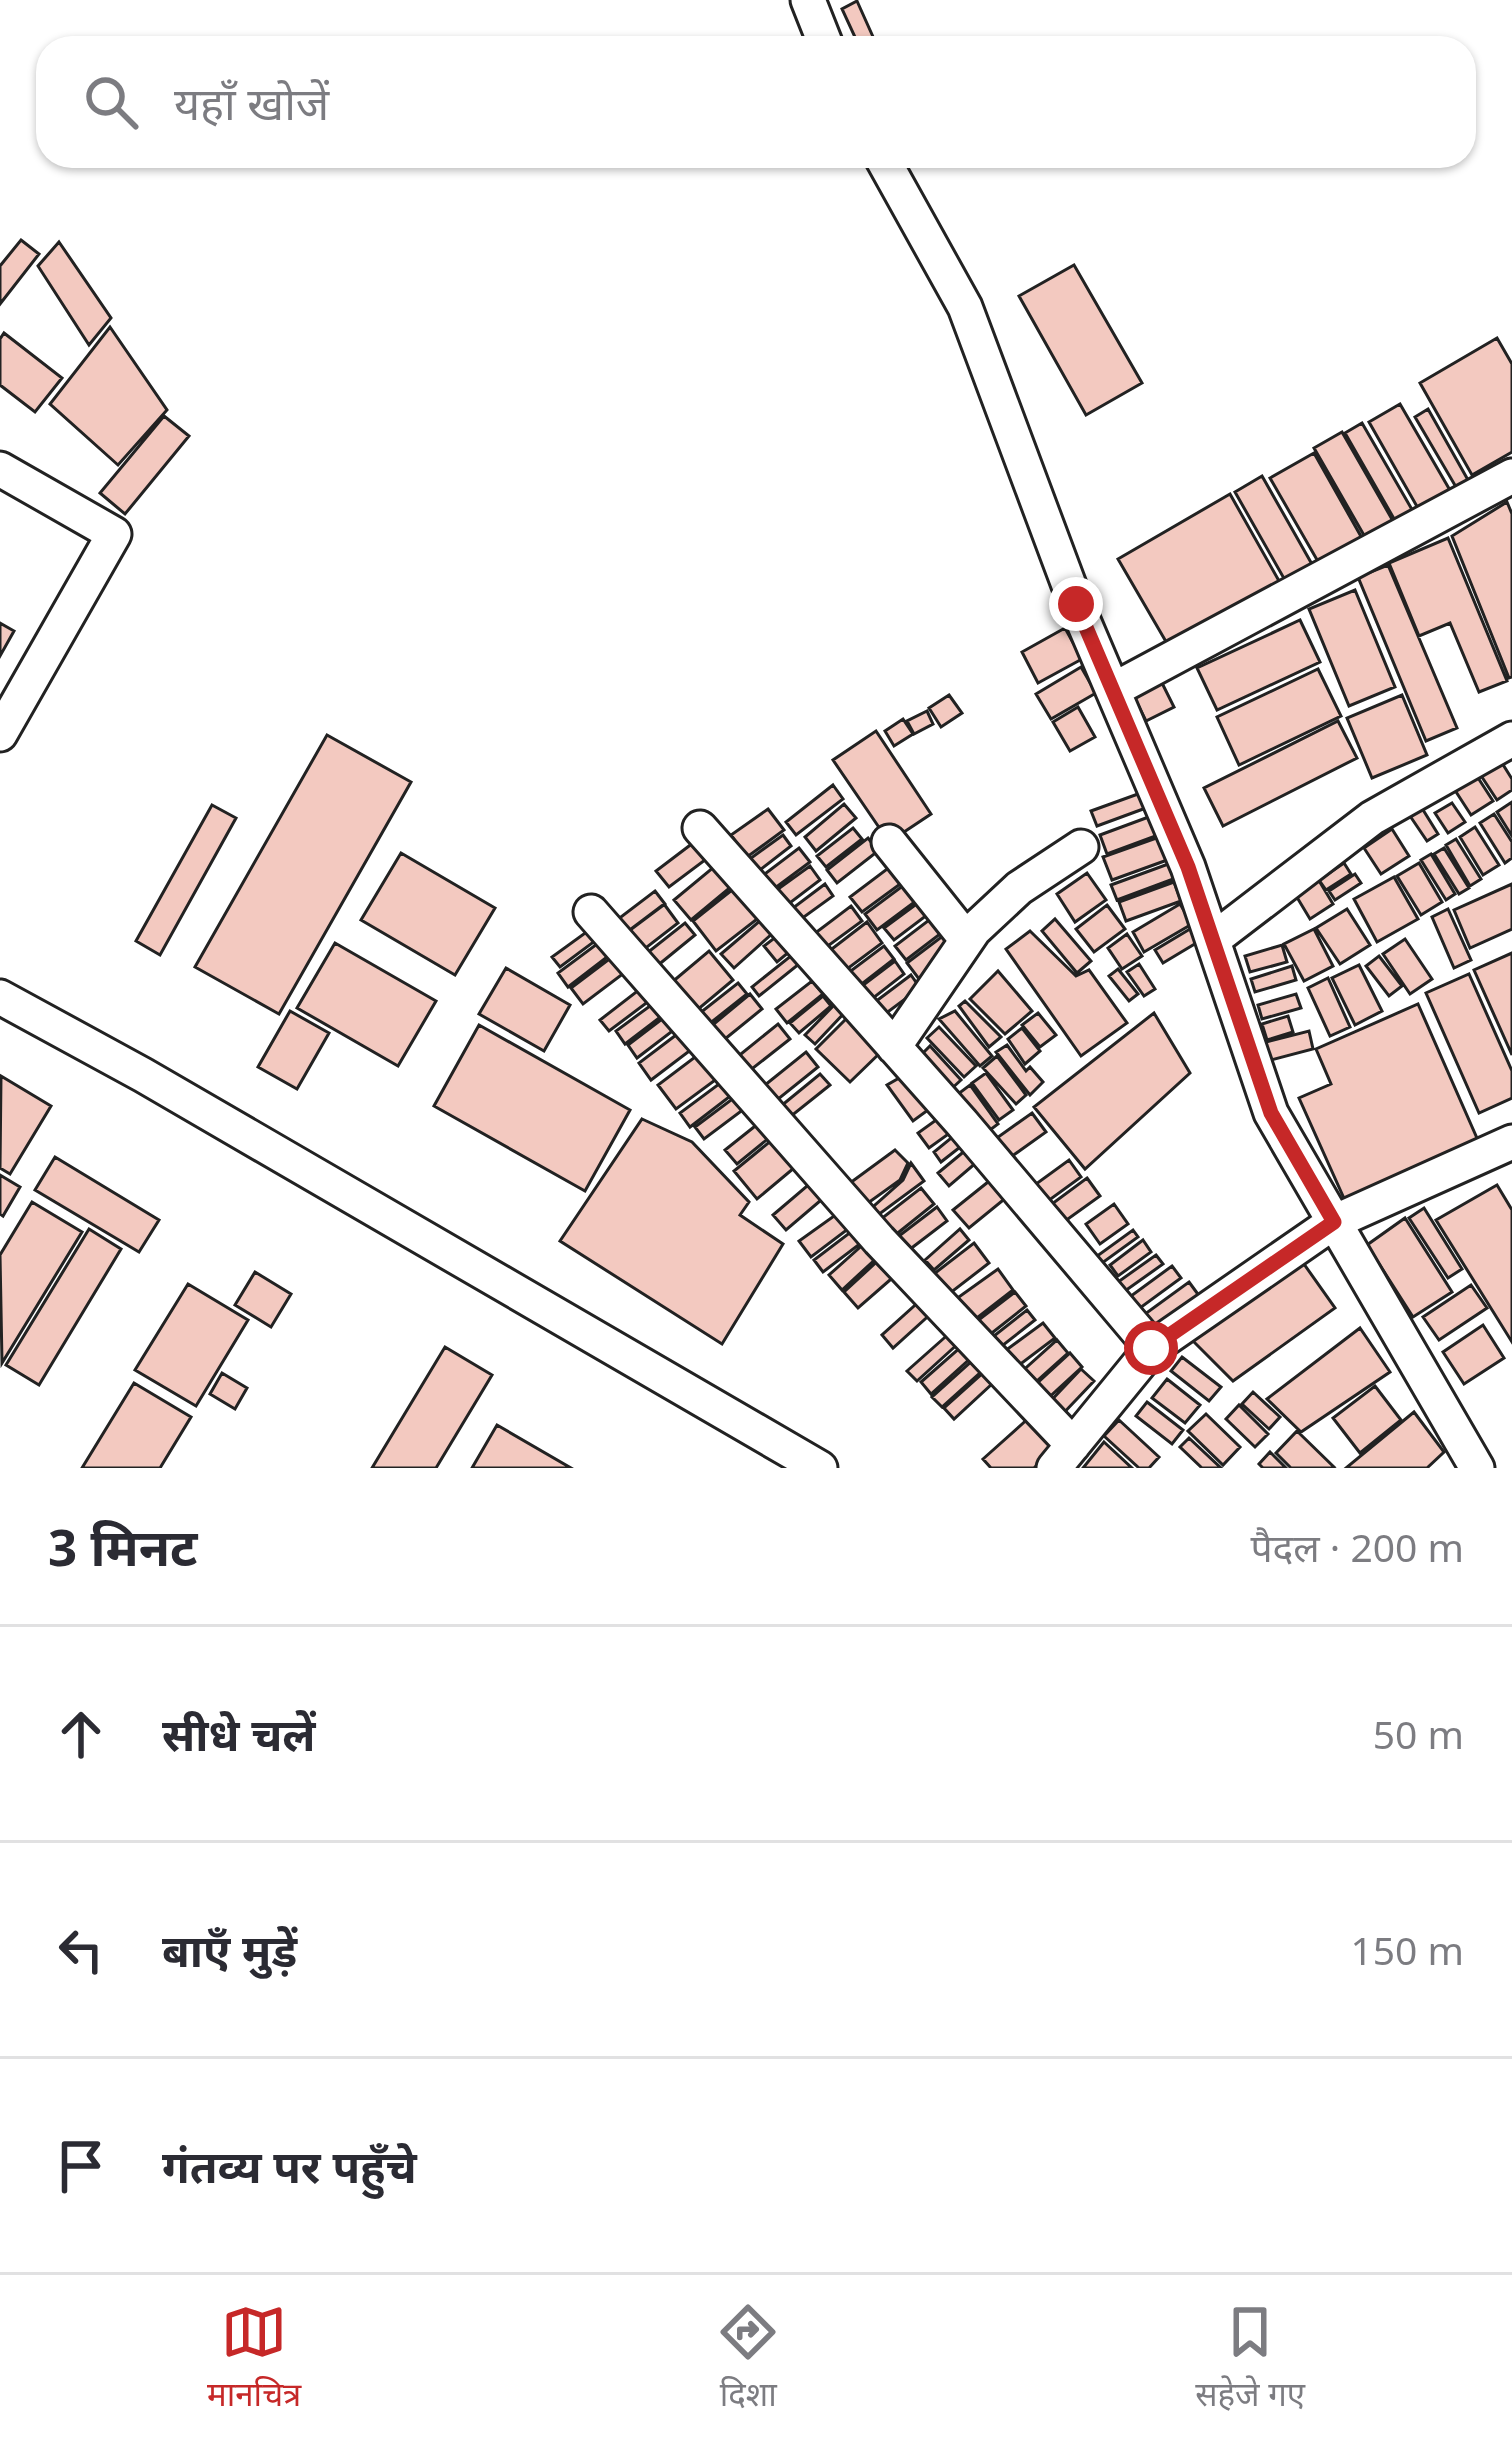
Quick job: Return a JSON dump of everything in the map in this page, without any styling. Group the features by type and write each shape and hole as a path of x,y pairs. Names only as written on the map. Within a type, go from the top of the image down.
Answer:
{"street":[{"path":"813,2 823,36"},
{"path":"888,168 965,308 1054,549 1188,867 1271,1113 1477,1468"},
{"path":"0,469 115,534 0,734"},
{"path":"1113,690 1512,476"},
{"path":"1214,939 1372,818 1512,739"},
{"path":"700,828 1151,1348"},
{"path":"889,842 967,940"},
{"path":"894,1047 967,940 1019,888 1081,847"},
{"path":"591,911 1063,1456 1151,1348 1334,1222 1512,1142"},
{"path":"0,997 820,1468"}],"building":[{"path":"857,1 873,36 854,36 842,9"},
{"path":"21,240 39,254 0,304 0,266"},
{"path":"59,242 111,318 89,345 38,266"},
{"path":"1074,265 1142,383 1086,415 1019,296"},
{"path":"110,327 167,410 118,465 50,404"},
{"path":"4,333 62,378 35,412 0,385"},
{"path":"1497,338 1512,364 1512,452 1472,475 1420,383"},
{"path":"1400,404 1451,492 1419,510 1369,422"},
{"path":"1428,409 1468,480 1456,487 1415,417"},
{"path":"164,416 189,436 125,514 100,493"},
{"path":"1362,423 1414,513 1397,524 1345,433"},
{"path":"1342,432 1393,521 1365,537 1314,448"},
{"path":"1314,453 1363,540 1320,565 1270,478"},
{"path":"1262,476 1313,566 1286,582 1235,492"},
{"path":"1230,494 1283,588 1172,652 1118,559"},
{"path":"1507,502 1512,514 1509,678 1452,536"},
{"path":"1448,538 1507,681 1479,692 1450,623 1419,636 1389,563"},
{"path":"1388,565 1457,728 1426,741 1358,577"},
{"path":"1355,590 1395,687 1349,706 1309,609"},
{"path":"1300,620 1320,662 1217,710 1197,668"},
{"path":"0,623 14,631 0,656"},
{"path":"1065,628 1082,659 1038,683 1022,652"},
{"path":"1081,667 1096,693 1051,719 1036,694"},
{"path":"1318,669 1341,716 1239,765 1217,717"},
{"path":"1162,683 1174,707 1146,721 1134,697"},
{"path":"949,695 962,713 941,727 929,708"},
{"path":"1402,695 1427,755 1372,778 1347,718"},
{"path":"1078,707 1095,737 1070,751 1053,722"},
{"path":"927,711 933,724 914,734 907,721"},
{"path":"903,719 913,734 894,746 885,731"},
{"path":"1338,721 1357,758 1223,826 1204,788"},
{"path":"876,731 931,814 889,842 833,760"},
{"path":"327,735 411,782 279,1014 195,967"},
{"path":"1497,755 1512,779 1512,790 1497,800 1476,768"},
{"path":"1471,767 1493,801 1471,815 1449,781"},
{"path":"833,785 843,799 796,835 786,822"},
{"path":"1149,790 1154,805 1097,826 1091,811"},
{"path":"1512,802 1512,836 1497,812"},
{"path":"1452,803 1465,822 1448,833 1435,813"},
{"path":"844,804 856,818 816,851 805,837"},
{"path":"212,805 236,818 160,955 136,941"},
{"path":"1420,805 1438,834 1427,841 1408,813"},
{"path":"768,809 784,830 747,857 731,835"},
{"path":"1494,814 1512,842 1512,858 1505,863 1480,823"},
{"path":"1154,815 1161,834 1107,854 1100,835"},
{"path":"1475,827 1499,865 1483,875 1460,837"},
{"path":"853,828 862,839 826,867 817,856"},
{"path":"1392,829 1409,856 1381,874 1364,848"},
{"path":"783,835 791,846 756,873 747,861"},
{"path":"1162,836 1170,859 1112,880 1103,857"},
{"path":"868,838 878,851 837,883 827,870"},
{"path":"1456,839 1481,879 1470,886 1446,845"},
{"path":"693,843 705,860 669,887 656,871"},
{"path":"799,848 810,862 771,891 761,877"},
{"path":"1444,848 1469,888 1459,894 1434,854"},
{"path":"401,853 495,908 455,975 361,920"},
{"path":"1431,854 1455,894 1446,900 1421,860"},
{"path":"895,863 907,879 862,912 850,897"},
{"path":"1171,863 1176,878 1117,900 1111,885"},
{"path":"1344,863 1351,874 1326,890 1319,880"},
{"path":"1419,863 1442,902 1421,915 1397,876"},
{"path":"715,866 732,886 691,920 674,900"},
{"path":"810,866 820,880 778,912 767,897"},
{"path":"1087,873 1106,900 1075,922 1057,894"},
{"path":"1355,874 1361,883 1335,900 1329,891"},
{"path":"1394,877 1418,919 1377,942 1354,899"},
{"path":"912,879 924,895 877,930 865,914"},
{"path":"1318,879 1333,904 1310,919 1295,894"},
{"path":"1174,882 1181,901 1126,921 1119,902"},
{"path":"825,884 833,896 797,922 789,911"},
{"path":"1512,884 1512,929 1470,948 1454,910"},
{"path":"737,886 761,916 716,951 693,921"},
{"path":"655,891 665,904 618,939 609,926"},
{"path":"922,900 931,912 894,940 884,928"},
{"path":"664,904 678,923 638,954 623,935"},
{"path":"1180,904 1192,924 1144,952 1133,932"},
{"path":"1107,905 1125,929 1094,952 1076,929"},
{"path":"851,906 862,921 821,951 810,937"},
{"path":"1347,909 1370,945 1340,964 1316,928"},
{"path":"1448,909 1471,960 1454,968 1432,917"},
{"path":"933,917 944,931 906,960 895,946"},
{"path":"762,919 774,932 734,968 721,954"},
{"path":"1055,919 1091,961 1077,973 1042,931"},
{"path":"867,922 882,943 839,975 824,955"},
{"path":"685,923 695,935 657,966 647,953"},
{"path":"1195,926 1203,939 1163,963 1155,950"},
{"path":"592,928 599,938 560,967 552,957"},
{"path":"1314,929 1333,966 1304,981 1284,944"},
{"path":"1030,931 1076,976 1089,970 1127,1023 1081,1056 1006,949"},
{"path":"948,932 960,948 919,979 907,963"},
{"path":"1127,934 1142,956 1122,969 1108,948"},
{"path":"777,936 789,952 777,962 764,946"},
{"path":"1405,939 1432,979 1410,994 1383,954"},
{"path":"601,941 611,954 568,987 558,973"},
{"path":"335,943 436,1001 398,1066 297,1008"},
{"path":"1282,945 1287,962 1250,972 1245,956"},
{"path":"884,946 894,959 854,990 844,976"},
{"path":"709,951 733,980 696,1011 671,983"},
{"path":"1512,953 1512,1055 1474,970"},
{"path":"616,954 628,970 583,1004 571,988"},
{"path":"792,955 799,964 759,996 752,987"},
{"path":"1379,956 1402,986 1389,996 1366,966"},
{"path":"895,961 904,974 868,1002 858,989"},
{"path":"1139,964 1155,989 1144,996 1127,972"},
{"path":"1359,965 1382,1011 1355,1025 1332,978"},
{"path":"1292,966 1296,980 1255,992 1251,979"},
{"path":"506,968 570,1005 544,1051 479,1014"},
{"path":"1118,969 1138,994 1129,1001 1109,976"},
{"path":"998,971 1032,1011 1005,1034 970,999"},
{"path":"1469,974 1512,1071 1512,1098 1479,1113 1426,993"},
{"path":"911,975 920,988 881,1017 871,1005"},
{"path":"1328,978 1350,1027 1330,1036 1308,988"},
{"path":"812,981 823,994 787,1023 776,1009"},
{"path":"738,983 747,994 709,1024 700,1013"},
{"path":"640,989 649,1001 609,1031 600,1020"},
{"path":"750,994 762,1009 720,1043 709,1028"},
{"path":"1296,994 1301,1008 1262,1019 1258,1005"},
{"path":"823,996 831,1006 799,1033 790,1023"},
{"path":"839,1000 848,1009 815,1044 805,1035"},
{"path":"965,1001 1001,1037 989,1047 959,1006"},
{"path":"654,1003 663,1015 625,1044 616,1031"},
{"path":"1418,1004 1480,1145 1347,1205 1299,1098 1331,1084 1316,1049"},
{"path":"290,1011 329,1033 297,1089 258,1067"},
{"path":"955,1011 992,1056 980,1066 939,1019"},
{"path":"670,1013 679,1026 637,1058 628,1045"},
{"path":"1038,1013 1056,1035 1040,1047 1022,1025"},
{"path":"1154,1013 1190,1073 1085,1169 1034,1107"},
{"path":"850,1015 884,1049 850,1082 816,1049"},
{"path":"1288,1016 1293,1032 1267,1040 1262,1024"},
{"path":"778,1024 790,1039 748,1072 736,1058"},
{"path":"479,1025 630,1110 585,1191 434,1106"},
{"path":"939,1027 976,1066 964,1077 927,1038"},
{"path":"1022,1028 1040,1051 1025,1064 1008,1039"},
{"path":"684,1029 696,1046 651,1080 639,1063"},
{"path":"1309,1031 1313,1049 1267,1061 1262,1043"},
{"path":"1007,1045 1026,1071 1030,1067 1043,1082 1030,1095 996,1052"},
{"path":"930,1046 961,1080 949,1091 918,1058"},
{"path":"703,1051 722,1075 676,1109 658,1085"},
{"path":"806,1052 818,1067 777,1100 765,1085"},
{"path":"997,1056 1026,1095 1016,1104 983,1068"},
{"path":"986,1073 1013,1110 999,1120 972,1083"},
{"path":"820,1074 830,1085 790,1117 781,1106"},
{"path":"1,1076 51,1106 10,1174 0,1168"},
{"path":"901,1077 928,1110 913,1121 887,1085"},
{"path":"723,1081 733,1094 690,1127 680,1113"},
{"path":"970,1085 998,1124 982,1136 954,1097"},
{"path":"739,1094 748,1106 704,1139 695,1127"},
{"path":"1032,1113 1046,1132 1008,1159 994,1140"},
{"path":"943,1115 954,1130 929,1148 918,1133"},
{"path":"642,1119 692,1142 749,1202 740,1215 783,1244 722,1344 560,1241"},
{"path":"764,1119 775,1133 737,1164 725,1150"},
{"path":"956,1134 964,1144 941,1162 934,1152"},
{"path":"778,1135 800,1163 757,1199 734,1171"},
{"path":"967,1149 977,1162 949,1186 938,1173"},
{"path":"895,1150 908,1163 900,1180 861,1208 850,1183"},
{"path":"55,1157 159,1220 139,1252 35,1190"},
{"path":"1069,1160 1081,1177 1048,1201 1036,1184"},
{"path":"911,1163 924,1181 878,1215 874,1206 903,1180"},
{"path":"0,1175 20,1187 3,1216 0,1214"},
{"path":"993,1178 1007,1197 969,1228 953,1210"},
{"path":"1087,1178 1100,1196 1054,1229 1041,1212"},
{"path":"814,1180 827,1195 786,1230 773,1215"},
{"path":"1497,1185 1512,1210 1512,1342 1436,1220"},
{"path":"921,1188 934,1204 894,1236 881,1219"},
{"path":"32,1202 82,1232 2,1363 0,1255"},
{"path":"1114,1204 1128,1224 1100,1244 1086,1224"},
{"path":"937,1207 947,1221 905,1253 895,1239"},
{"path":"1424,1208 1462,1269 1448,1278 1409,1218"},
{"path":"841,1211 852,1226 811,1257 799,1241"},
{"path":"1405,1218 1452,1292 1413,1317 1367,1245"},
{"path":"856,1228 865,1240 823,1272 814,1260"},
{"path":"89,1229 121,1249 39,1385 6,1365"},
{"path":"960,1229 969,1240 934,1270 925,1260"},
{"path":"1133,1230 1138,1237 1098,1266 1093,1259"},
{"path":"1143,1240 1151,1252 1118,1276 1110,1265"},
{"path":"867,1241 880,1255 842,1290 829,1275"},
{"path":"974,1243 989,1263 945,1297 930,1277"},
{"path":"1156,1255 1163,1264 1125,1291 1118,1282"},
{"path":"883,1256 898,1273 858,1308 844,1292"},
{"path":"1299,1257 1335,1308 1233,1381 1192,1340"},
{"path":"1172,1266 1181,1278 1140,1308 1131,1296"},
{"path":"998,1269 1013,1290 973,1321 956,1299"},
{"path":"255,1272 291,1294 271,1327 235,1305"},
{"path":"1189,1282 1200,1297 1156,1329 1145,1314"},
{"path":"188,1284 248,1320 196,1406 135,1370"},
{"path":"1471,1285 1487,1308 1439,1340 1423,1317"},
{"path":"1015,1292 1026,1306 983,1340 972,1325"},
{"path":"923,1298 935,1310 893,1348 882,1335"},
{"path":"1027,1310 1035,1320 993,1353 985,1343"},
{"path":"1043,1323 1055,1338 1010,1372 998,1356"},
{"path":"1483,1325 1504,1358 1464,1384 1443,1352"},
{"path":"1360,1328 1390,1372 1301,1432 1267,1399"},
{"path":"952,1331 961,1341 917,1381 907,1371"},
{"path":"1057,1340 1068,1353 1029,1388 1018,1375"},
{"path":"963,1345 973,1356 931,1394 921,1382"},
{"path":"445,1347 492,1375 436,1468 372,1468"},
{"path":"1070,1353 1082,1367 1045,1401 1033,1387"},
{"path":"1182,1357 1221,1387 1209,1401 1171,1371"},
{"path":"972,1361 982,1371 942,1407 932,1397"},
{"path":"1081,1369 1094,1381 1057,1420 1044,1408"},
{"path":"222,1373 247,1388 235,1409 210,1394"},
{"path":"983,1373 993,1383 954,1419 944,1408"},
{"path":"1167,1379 1200,1405 1185,1423 1152,1398"},
{"path":"134,1383 191,1417 160,1468 82,1468"},
{"path":"1375,1386 1401,1420 1360,1453 1333,1418"},
{"path":"1253,1392 1280,1417 1269,1429 1242,1404"},
{"path":"1147,1402 1183,1430 1172,1444 1136,1416"},
{"path":"1239,1405 1268,1434 1255,1447 1226,1419"},
{"path":"1414,1412 1444,1452 1427,1468 1346,1468"},
{"path":"1206,1414 1240,1447 1223,1465 1188,1431"},
{"path":"1031,1416 1059,1446 1034,1468 991,1468 983,1459"},
{"path":"1119,1420 1159,1457 1149,1468 1139,1468 1104,1436"},
{"path":"497,1425 571,1468 472,1468"},
{"path":"1297,1431 1334,1467 1291,1468 1276,1453"},
{"path":"1189,1438 1221,1468 1202,1468 1180,1447"},
{"path":"1104,1442 1132,1468 1083,1468"},
{"path":"1270,1452 1286,1468 1259,1464"}],"route":[{"path":"1076,604 1188,867 1271,1113 1334,1222 1151,1348"}]}
